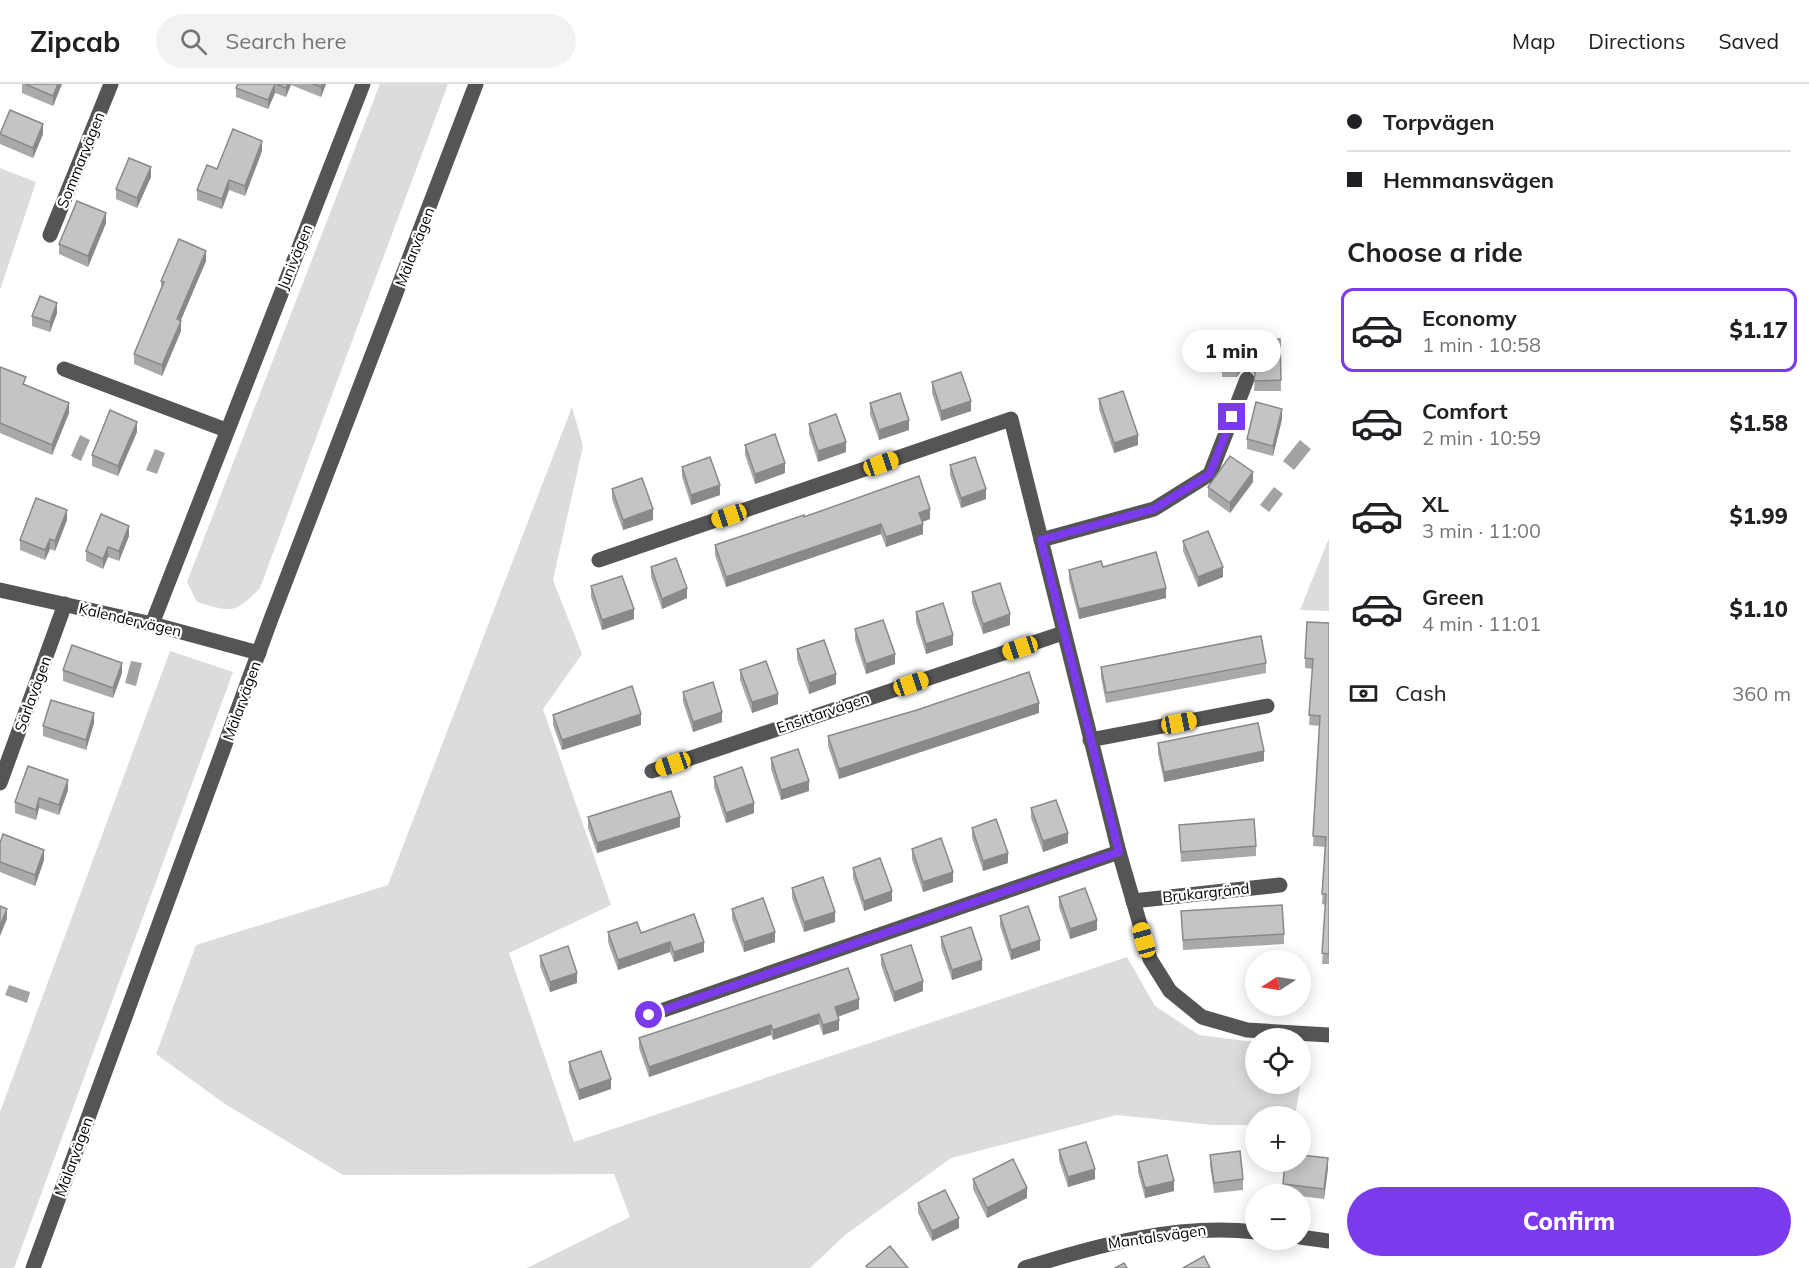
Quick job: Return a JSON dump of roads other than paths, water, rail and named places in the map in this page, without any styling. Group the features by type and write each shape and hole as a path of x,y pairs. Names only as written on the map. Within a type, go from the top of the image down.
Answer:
{"street":[{"name":"Sommarvägen","path":"50,235 111,84"},
{"name":"Junivägen","path":"152,624 363,84"},
{"name":"Mälarvägen","path":"33,1268 259,653 476,84"},
{"name":"Mälarvägen","path":"458,136 481,84"},
{"path":"64,369 226,430"},
{"path":"1041,540 1154,509 1210,474 1247,379"},
{"path":"599,560 1011,419 1090,740 1150,959 1170,991 1202,1017 1247,1030 1329,1035"},
{"name":"Kalendervägen","path":"0,590 152,624 259,653"},
{"name":"Särlavägen","path":"0,783 65,604"},
{"name":"Ensittarvägen","path":"652,771 1063,633"},
{"path":"1090,740 1267,706"},
{"path":"649,1015 1119,852"},
{"name":"Brukargränd","path":"1133,901 1280,885"},
{"name":"Mantalsvägen","path":"1025,1268 1107,1243 1224,1228 1245,1231"},
{"path":"1311,1239 1329,1241"}]}
